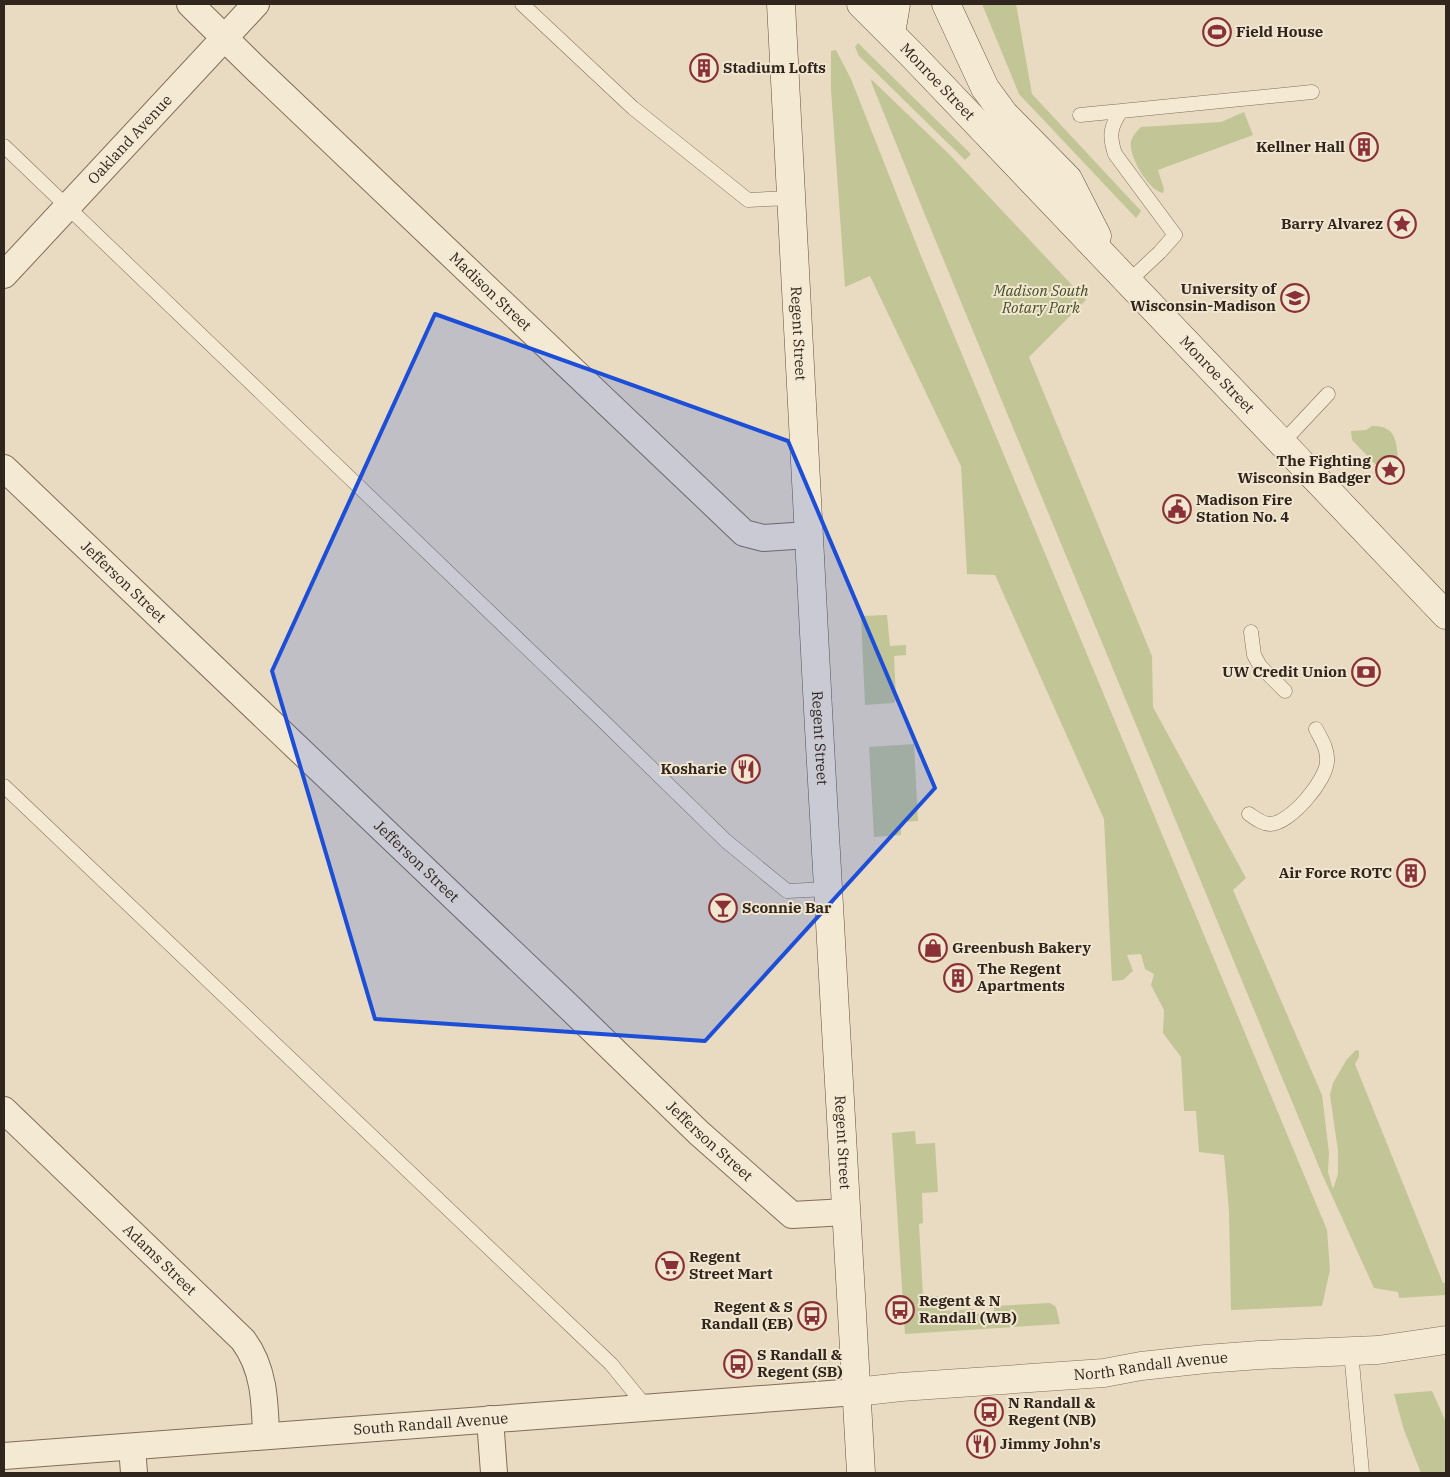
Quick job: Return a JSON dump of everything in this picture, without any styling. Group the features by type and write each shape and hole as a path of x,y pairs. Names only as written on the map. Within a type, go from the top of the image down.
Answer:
{"main road":[{"name":"Regent Street","path":"781,4 861,1473"},
{"name":"Monroe Street","path":"861,4 892,33 1446,615"},
{"path":"892,33 896,4"},
{"path":"946,4 985,88 1004,114 1068,179 1120,273"},
{"name":"North Randall Avenue","path":"856,1392 911,1386 1104,1373 1141,1366 1206,1359 1378,1350 1446,1340"}],"street":[{"name":"Madison Street","path":"190,4 744,533 762,538 809,535"},
{"name":"Oakland Avenue","path":"4,275 256,4"},
{"name":"Jefferson Street","path":"4,468 568,1005 706,1140 792,1215 846,1212"},
{"name":"Adams Street","path":"4,1110 243,1340 258,1364 265,1406 266,1435"},
{"name":"South Randall Avenue","path":"4,1456 856,1392"},
{"path":"490,1419 494,1473"},
{"path":"132,1447 134,1473"}],"lane":[{"path":"522,4 634,108 748,200 791,198"},
{"path":"1080,115 1312,92"},
{"path":"1120,273 1160,252 1175,235 1116,154 1112,144 1111,133 1114,122 1121,111"},
{"path":"4,146 586,704 726,841 787,891 828,889"},
{"path":"1282,443 1328,394"},
{"path":"1251,632 1254,655 1260,666 1285,691"},
{"path":"1249,814 1260,822 1270,824 1284,819 1316,788 1328,763 1327,753 1316,729"},
{"path":"4,786 611,1364 646,1408"},
{"path":"1351,1351 1362,1473"}],"highlighted area":[{"path":"435,314 788,441 935,788 705,1041 375,1019 272,671"}],"green space":[{"path":"982,4 1016,4 1032,94 1141,211 1136,218 1019,94"},
{"path":"858,43 971,154 965,160 859,56 855,47"},
{"path":"836,50 851,79 921,256 1327,1230 1330,1270 1322,1306 1231,1310 1229,1211 1224,1155 1199,1152 1196,1111 1184,1111 1181,1057 1163,1033 1164,1010 1151,985 1154,974 1145,969 1141,954 1127,955 1133,971 1123,980 1112,981 1104,819 995,575 967,574 961,466 870,276 845,287 831,90 831,51"},
{"name":"Madison South Rotary Park","path":"871,79 950,155 1086,300 1029,357 1152,656 1153,707 1246,878 1233,890 1322,1095 1329,1153 1328,1172 1333,1189 1338,1174 1338,1151 1330,1095 1333,1083 1347,1059 1356,1050 1359,1051 1359,1057 1355,1064 1443,1283 1446,1283 1446,1295 1399,1298 1398,1292 1374,1288 1322,1174 925,215"},
{"path":"1244,112 1253,135 1158,170 1164,189 1163,193 1151,186 1140,171 1133,155 1131,141 1141,127 1221,122"},
{"path":"1372,426 1391,432 1396,443 1398,463 1388,463 1379,468 1352,440 1351,431 1366,430"},
{"path":"887,615 890,646 906,645 906,655 894,656 896,698 894,703 865,705 861,616"},
{"path":"914,744 918,821 901,822 901,835 874,837 869,747"},
{"path":"915,1131 916,1144 935,1143 938,1192 922,1193 923,1223 919,1224 923,1296 938,1296 939,1311 974,1309 975,1314 994,1313 994,1306 1050,1303 1056,1307 1060,1324 905,1334 892,1133"},
{"path":"1432,1391 1446,1422 1446,1473 1421,1473 1404,1430 1394,1394"}],"place":[{"name":"Field House","path":"1217,32"},
{"name":"Stadium Lofts","path":"704,68"},
{"name":"Kellner Hall","path":"1364,147"},
{"name":"Barry Alvarez","path":"1402,224"},
{"name":"University of Wisconsin-Madison","path":"1295,298"},
{"name":"The Fighting Wisconsin Badger","path":"1390,470"},
{"name":"Madison Fire Station No. 4","path":"1177,509"},
{"name":"UW Credit Union","path":"1366,672"},
{"name":"Kosharie","path":"746,769"},
{"name":"Air Force ROTC","path":"1411,873"},
{"name":"Sconnie Bar","path":"723,908"},
{"name":"Greenbush Bakery","path":"933,948"},
{"name":"The Regent Apartments","path":"958,978"},
{"name":"Regent Street Mart","path":"670,1266"},
{"name":"Regent & N Randall (WB)","path":"900,1310"},
{"name":"Regent & S Randall (EB)","path":"812,1316"},
{"name":"S Randall & Regent (SB)","path":"738,1364"},
{"name":"N Randall & Regent (NB)","path":"989,1412"},
{"name":"Jimmy John's","path":"981,1444"}]}
